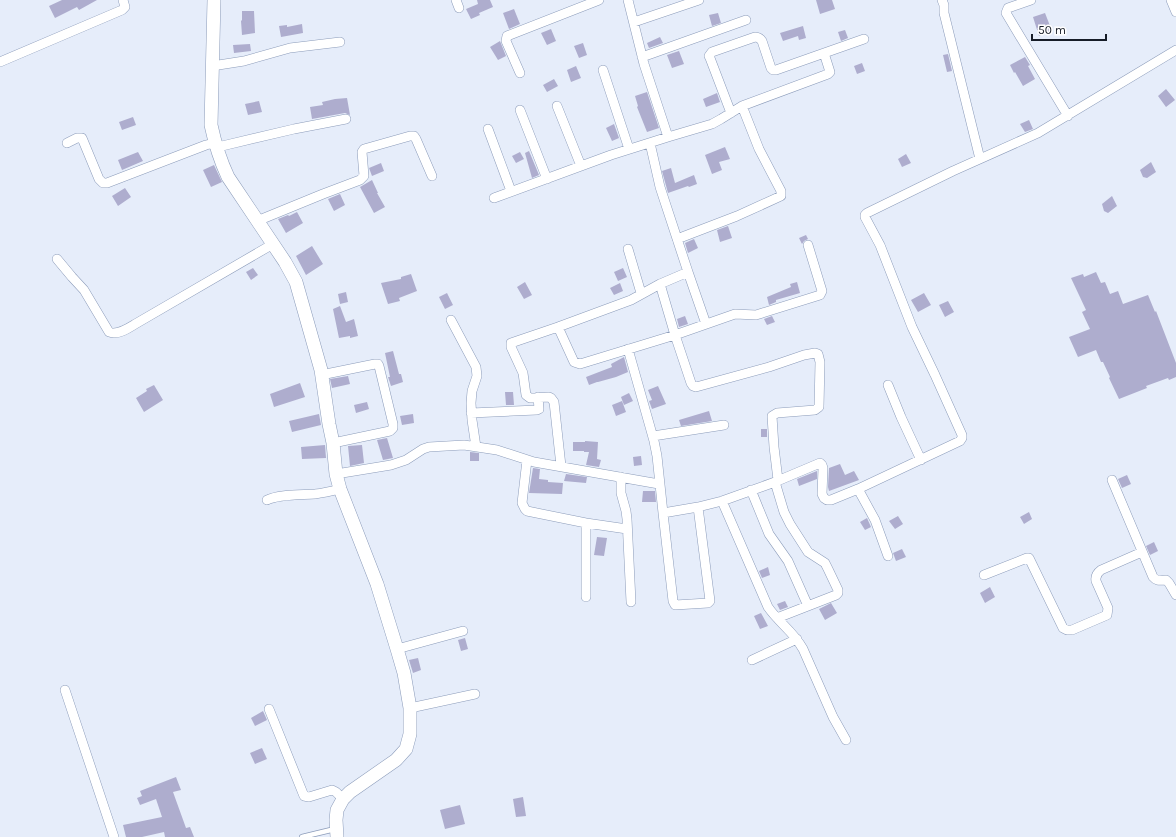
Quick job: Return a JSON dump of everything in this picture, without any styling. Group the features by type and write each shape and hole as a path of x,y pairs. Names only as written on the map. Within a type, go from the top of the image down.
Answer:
{"street":[{"path":"0,62 122,10 125,7 123,0"},
{"path":"214,0 211,125 215,144 221,164 228,177 285,262 296,282 322,375 333,443 336,474 340,489 377,584 404,673 410,708 410,734 406,749 396,760 350,792 343,799 338,810 336,820 337,833"},
{"path":"520,73 506,40 507,36 599,0"},
{"path":"628,0 642,57 668,137"},
{"path":"634,22 699,0"},
{"path":"942,0 980,159"},
{"path":"1031,0 1008,8 1006,13 1068,116"},
{"path":"1171,0 1176,12"},
{"path":"642,57 746,20"},
{"path":"731,113 709,56 712,52 758,37 762,41 769,65 773,70 864,39"},
{"path":"212,66 244,60 290,48 340,42"},
{"path":"663,513 722,501 820,463 823,468 822,494 827,500 831,500 960,442 962,438 935,375 912,327 880,245 865,215 980,159 1038,133 1176,50"},
{"path":"494,198 629,149 712,124 742,106 828,74 830,72 824,53"},
{"path":"604,70 629,149"},
{"path":"557,106 581,166"},
{"path":"677,239 737,216 779,197 782,193 759,149 742,106"},
{"path":"520,110 547,179"},
{"path":"68,143 77,138 82,138 98,179 103,183 107,183 206,145 215,144 222,146 294,129 346,119"},
{"path":"488,129 511,191"},
{"path":"257,221 360,180 364,176 363,150 410,136 414,136 416,139 432,176"},
{"path":"650,143 660,187 706,324"},
{"path":"57,259 84,290 109,332 117,333 138,323 273,244"},
{"path":"558,327 574,362 576,364 583,364 735,314 749,315 762,313 820,295 822,291 808,245"},
{"path":"628,249 641,293"},
{"path":"561,466 554,402 549,397 530,398 526,395 522,373 510,345 513,342 631,300 641,293 688,272"},
{"path":"660,284 675,335 693,386 696,387 776,366 804,355 815,353 818,354 820,362 819,407 815,410 777,413 772,416 776,481 784,512 790,524 808,552 825,563 838,590 836,595 777,618"},
{"path":"451,320 476,367 477,372 472,391 471,413 476,447"},
{"path":"628,350 653,436 657,456 659,484 675,605 708,603 710,601 698,507"},
{"path":"322,375 378,364 393,424 393,428 390,431 333,443"},
{"path":"888,385 921,460"},
{"path":"471,413 537,410 539,408 538,397"},
{"path":"653,436 724,425"},
{"path":"336,474 391,465 406,460 423,449 429,447 464,445 497,450 527,460 659,484"},
{"path":"527,460 522,503 525,509 528,511 586,523 627,529"},
{"path":"621,477 622,493 626,511 631,602"},
{"path":"1112,480 1153,578 1158,581 1166,580 1176,595"},
{"path":"267,500 281,496 317,493 340,489"},
{"path":"858,489 875,520 888,556"},
{"path":"751,490 769,534 788,561 808,606"},
{"path":"722,501 768,607 797,639 803,648 833,717 846,740"},
{"path":"586,523 586,597"},
{"path":"984,575 1029,558 1063,628 1072,630 1107,614 1108,608 1095,578 1097,574 1101,570 1142,552"},
{"path":"397,649 463,631"},
{"path":"752,660 797,639"},
{"path":"65,690 114,837"},
{"path":"410,708 475,694"},
{"path":"269,709 304,796 309,797 332,790 343,799"}],"lane":[{"path":"302,837 337,833"}],"building":[{"path":"62,0 97,0 79,10 77,7 55,18 49,6"},
{"path":"477,0 490,0 493,7 479,13 480,15 471,19 466,9 478,4"},
{"path":"816,0 832,0 835,9 820,14"},
{"path":"514,9 520,24 509,29 503,13"},
{"path":"242,11 254,11 255,33 242,35"},
{"path":"718,13 721,23 712,26 709,15"},
{"path":"1045,13 1052,31 1039,36 1033,17"},
{"path":"302,24 303,33 281,37 279,26 287,25 287,27"},
{"path":"803,26 806,38 799,40 798,36 783,41 780,33"},
{"path":"551,29 556,41 547,45 541,33"},
{"path":"845,30 848,38 841,41 838,32"},
{"path":"660,37 663,43 649,48 647,43"},
{"path":"500,41 506,56 498,60 490,47"},
{"path":"583,43 587,55 579,58 574,46"},
{"path":"250,44 251,51 234,53 233,45"},
{"path":"679,51 684,64 672,68 667,55"},
{"path":"948,54 952,71 947,72 943,55"},
{"path":"1025,57 1030,65 1028,66 1035,79 1023,86 1010,65"},
{"path":"862,63 865,71 857,74 854,66"},
{"path":"576,66 581,78 571,82 567,70"},
{"path":"554,79 558,86 547,92 543,85"},
{"path":"1166,89 1175,100 1166,107 1158,96"},
{"path":"647,92 659,128 647,132 637,107 635,96"},
{"path":"717,93 720,102 706,107 703,99"},
{"path":"347,98 350,115 345,113 312,119 310,107 323,105 322,102"},
{"path":"259,101 262,112 248,115 245,104"},
{"path":"133,117 136,125 122,130 119,122"},
{"path":"1029,120 1033,129 1025,132 1020,124"},
{"path":"614,124 619,138 612,141 606,128"},
{"path":"725,147 730,159 719,162 722,170 712,174 705,155"},
{"path":"529,151 539,175 532,178 525,153"},
{"path":"138,152 143,161 122,170 118,160"},
{"path":"520,152 524,159 516,163 512,156"},
{"path":"906,154 911,163 902,167 898,159"},
{"path":"1151,162 1156,172 1147,178 1143,177 1140,170"},
{"path":"381,163 384,171 372,176 369,168"},
{"path":"214,165 222,182 211,187 203,170"},
{"path":"671,168 675,183 694,175 697,184 668,193 662,171"},
{"path":"372,180 385,207 374,213 360,187"},
{"path":"125,188 131,197 118,206 112,196"},
{"path":"340,194 345,205 334,211 328,199"},
{"path":"1112,196 1117,206 1108,213 1104,211 1102,204"},
{"path":"297,212 303,223 286,233 278,219"},
{"path":"728,226 732,238 720,242 717,230"},
{"path":"806,235 808,239 802,244 799,238"},
{"path":"694,239 698,248 688,253 685,243"},
{"path":"312,246 323,264 306,275 296,256"},
{"path":"253,268 258,275 251,280 246,272"},
{"path":"623,268 627,277 618,281 614,272"},
{"path":"1096,272 1101,283 1105,282 1110,294 1118,291 1123,304 1148,295 1155,312 1156,311 1176,363 1176,377 1169,380 1168,378 1146,386 1147,388 1119,399 1103,362 1101,362 1096,350 1078,357 1069,337 1090,329 1082,312 1086,310 1071,278 1083,274 1084,277"},
{"path":"411,274 417,291 399,298 400,301 388,304 381,283 401,279 401,277"},
{"path":"525,282 532,295 524,299 517,287"},
{"path":"797,282 800,293 776,300 776,302 769,305 767,297 791,287 790,284"},
{"path":"620,283 623,291 614,295 610,288"},
{"path":"346,292 348,302 340,304 338,294"},
{"path":"447,293 453,305 445,309 439,297"},
{"path":"924,293 931,305 918,312 911,300"},
{"path":"948,301 954,312 945,317 939,305"},
{"path":"340,306 346,322 354,319 358,336 339,338 333,309"},
{"path":"685,316 688,324 679,327 677,319"},
{"path":"772,316 775,322 767,325 764,319"},
{"path":"393,351 399,374 401,374 403,382 391,386 388,377 390,377 385,353"},
{"path":"624,357 628,372 589,385 586,377 612,367 611,364"},
{"path":"348,376 350,384 332,388 330,379"},
{"path":"300,383 305,397 274,407 270,394"},
{"path":"154,385 163,400 144,412 136,398 147,391 146,389"},
{"path":"658,386 666,404 652,409 649,401 652,400 648,390"},
{"path":"505,392 513,392 514,405 506,405"},
{"path":"629,393 633,401 624,405 621,397"},
{"path":"622,401 626,412 616,416 612,405"},
{"path":"367,402 369,409 356,413 354,405"},
{"path":"709,411 712,421 681,426 679,420"},
{"path":"319,414 321,425 292,432 289,421"},
{"path":"413,414 414,423 402,425 400,416"},
{"path":"761,429 767,429 767,437 761,437"},
{"path":"387,438 393,458 383,460 377,440"},
{"path":"573,442 598,442 597,459 601,460 599,467 586,465 589,452 573,451"},
{"path":"325,445 326,458 302,459 301,447"},
{"path":"362,445 364,463 350,466 348,446"},
{"path":"470,452 479,453 479,461 470,461"},
{"path":"641,456 642,465 634,466 633,457"},
{"path":"840,464 845,475 854,471 859,480 829,491 829,468"},
{"path":"533,468 540,469 539,479 548,480 548,482 563,483 562,494 529,493"},
{"path":"817,471 817,479 799,486 797,479"},
{"path":"566,474 587,477 586,483 564,481"},
{"path":"1127,475 1131,484 1122,488 1118,479"},
{"path":"643,491 655,491 656,502 642,502"},
{"path":"1029,512 1032,519 1024,524 1020,517"},
{"path":"898,516 903,524 895,529 889,521"},
{"path":"867,518 871,527 865,530 860,522"},
{"path":"597,537 607,538 604,556 594,555"},
{"path":"1154,542 1158,551 1150,555 1146,546"},
{"path":"902,549 906,557 896,561 893,553"},
{"path":"768,567 770,575 762,578 759,571"},
{"path":"990,587 995,597 985,603 980,593"},
{"path":"785,601 788,607 780,610 777,604"},
{"path":"831,603 837,613 825,620 819,609"},
{"path":"761,613 768,626 760,629 754,616"},
{"path":"465,638 468,649 461,651 458,640"},
{"path":"418,658 421,670 413,673 409,660"},
{"path":"263,711 267,720 255,726 251,718"},
{"path":"262,748 267,759 255,764 250,753"},
{"path":"176,777 181,790 173,792 186,828 190,827 194,837 165,837 164,832 142,837 126,837 123,825 162,817 156,799 140,805 137,798 142,796 140,791"},
{"path":"523,797 526,816 516,817 513,799"},
{"path":"460,805 465,824 445,829 440,810"}]}
